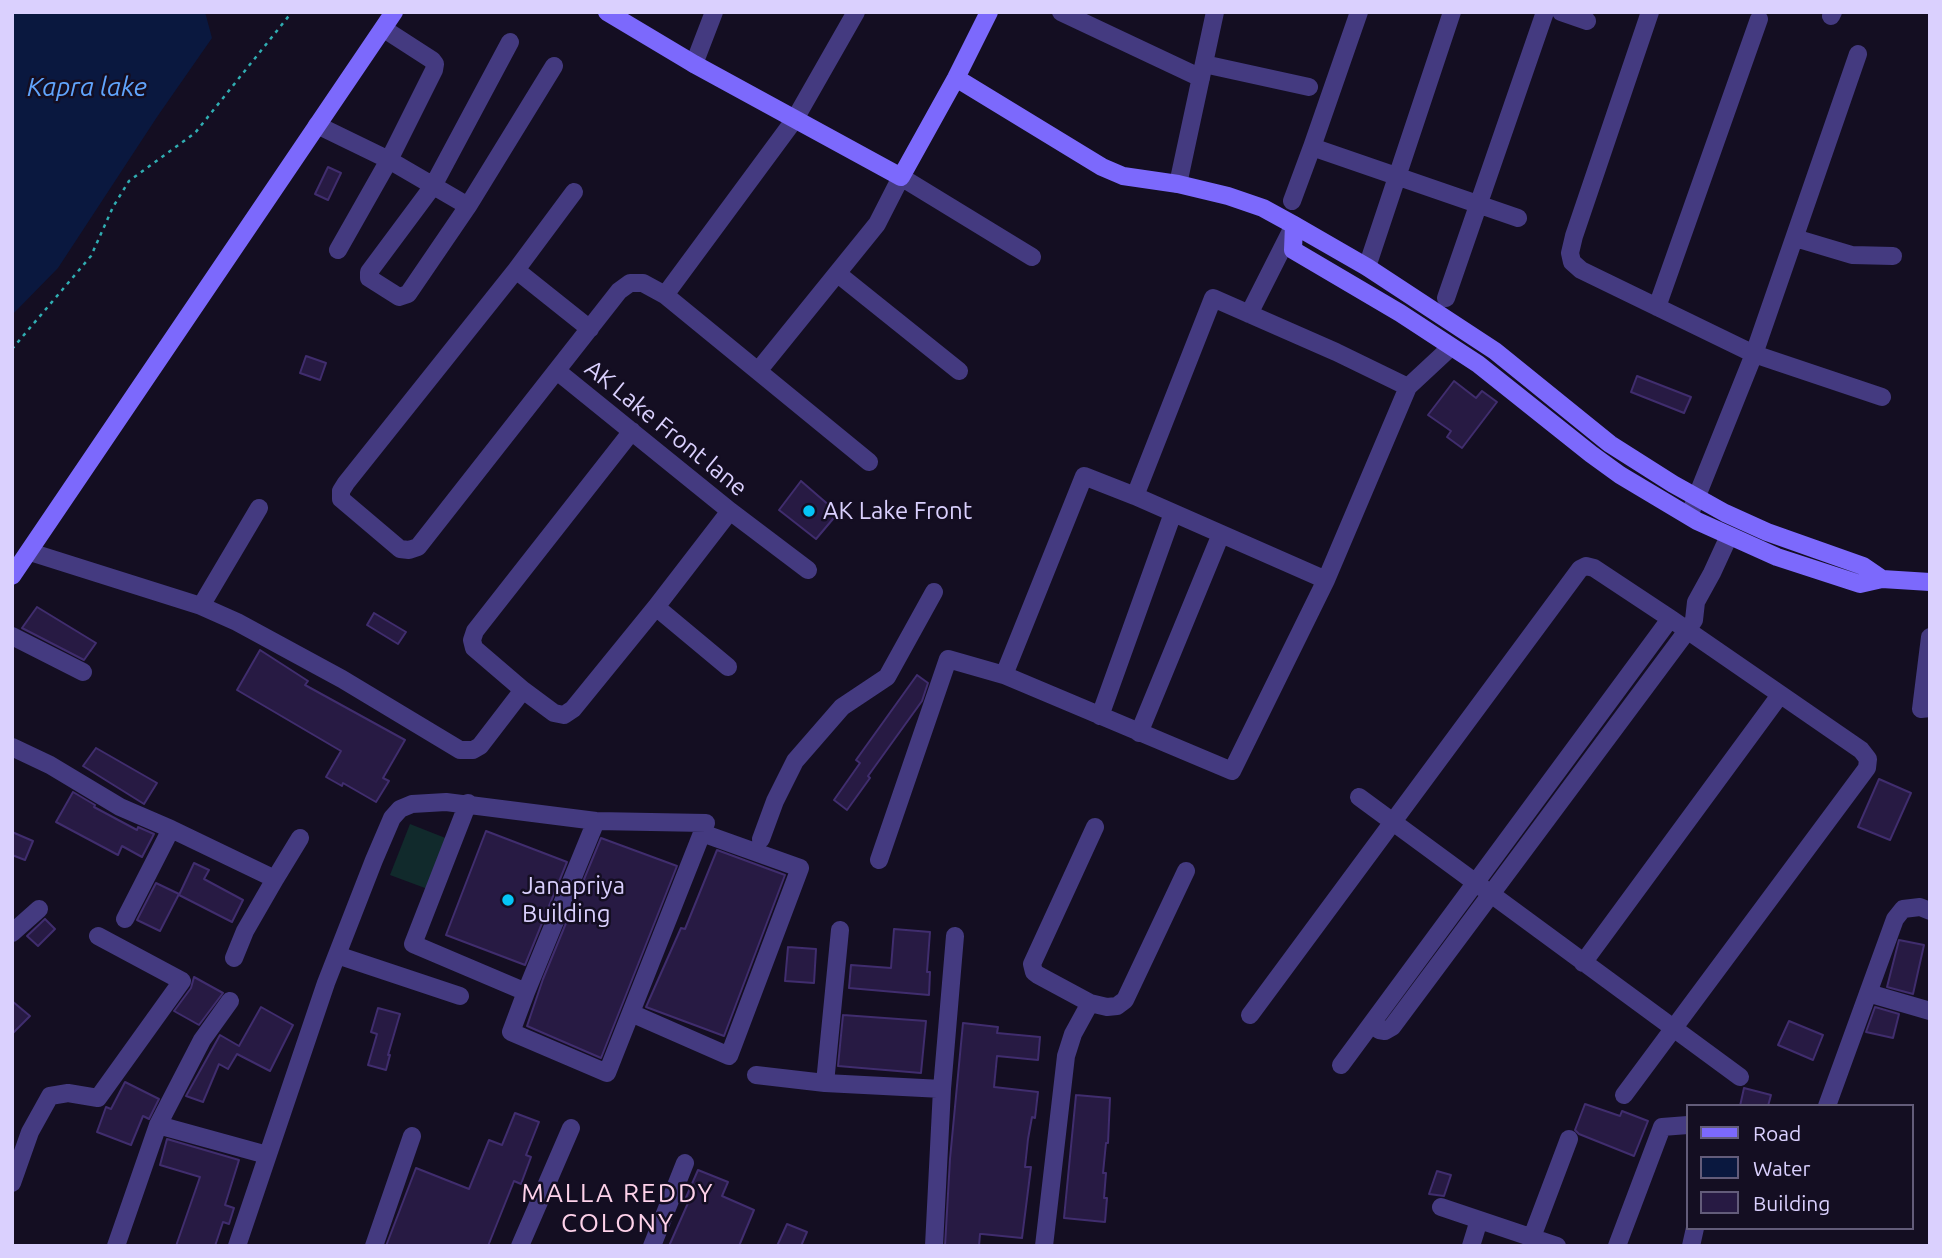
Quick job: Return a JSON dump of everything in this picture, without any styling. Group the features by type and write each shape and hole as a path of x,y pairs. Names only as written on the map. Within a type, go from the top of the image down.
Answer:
{"street":[{"path":"12,576 394,12"},
{"path":"607,12 694,64 901,177 1032,257"},
{"path":"694,64 714,12"},
{"path":"856,12 795,119 666,295 869,462"},
{"path":"758,371 877,224 989,12"},
{"path":"1061,12 1202,71 1309,87"},
{"path":"1178,184 1215,12"},
{"path":"1292,201 1359,12"},
{"path":"1367,267 1452,12"},
{"path":"1447,298 1545,12"},
{"path":"1561,12 1587,21"},
{"path":"1650,12 1570,253 1572,262 1580,270 1754,354 1882,397"},
{"path":"1657,307 1759,19"},
{"path":"338,250 389,160 434,70 435,64 384,29"},
{"path":"510,42 433,186 369,275 369,278 399,298 408,294 468,206 554,66"},
{"path":"1688,516 1754,354 1858,54"},
{"path":"956,78 1102,167 1123,176 1178,184 1263,208 1367,267 1495,351 1610,444 1673,484 1767,532 1863,566 1882,579"},
{"path":"317,125 389,160 468,206"},
{"path":"1312,147 1518,218"},
{"path":"556,371 418,547 401,549 341,499 345,484 575,192"},
{"path":"1249,314 1294,225"},
{"path":"1294,225 1293,250 1451,347 1499,380 1591,454 1688,516 1777,557 1860,584 1882,579 1930,582"},
{"path":"1795,238 1852,255 1893,257"},
{"path":"516,270 590,329"},
{"path":"838,274 959,371"},
{"name":"AK Lake Front lane","path":"666,295 643,283 630,283 619,291 556,371 730,512 808,570"},
{"path":"1135,496 1213,298 1408,387"},
{"path":"880,860 947,659 1004,675 1231,771 1326,580 1408,387 1451,347 1464,331"},
{"path":"632,431 475,631 472,640 474,648 523,690 554,713 564,715 573,709 730,512"},
{"path":"1004,675 1084,476 1326,580"},
{"path":"201,606 259,508"},
{"path":"1100,716 1173,513"},
{"path":"1139,733 1221,534"},
{"path":"1341,1065 1687,631 1693,620 1696,602 1713,573 1729,536"},
{"path":"30,552 201,606 237,622 342,679 460,750 473,750 480,746 523,690"},
{"path":"1250,1015 1580,569 1586,566 1594,568 1670,619 1861,750 1868,759 1867,768 1625,1095"},
{"path":"761,839 775,801 795,761 842,707 887,677 934,592"},
{"path":"1483,889 1670,619 1681,609 1696,602"},
{"path":"656,607 728,667"},
{"path":"12,636 83,671"},
{"path":"1930,637 1922,709 1930,708"},
{"path":"1583,963 1780,695"},
{"path":"20,751 50,765 120,807 275,879"},
{"path":"1359,797 1740,1077"},
{"path":"237,1246 337,955 392,818 400,809 412,804 468,803 596,821 706,823 607,1073 511,1032 596,821"},
{"path":"468,803 413,944 526,992"},
{"path":"1094,827 1032,964 1038,975 1090,1003 1107,1007 1117,1006 1125,1000 1186,871"},
{"path":"125,919 171,829"},
{"path":"631,1013 729,1056 800,868 702,833"},
{"path":"234,958 246,931 300,838"},
{"path":"1828,1104 1895,919 1903,909 1920,907 1930,911"},
{"path":"12,933 39,909"},
{"path":"825,1083 839,930"},
{"path":"12,1183 30,1132 50,1096 68,1093 98,1098 182,981 98,936"},
{"path":"934,1246 942,1088 955,936"},
{"path":"337,955 460,996"},
{"path":"1868,993 1930,1011"},
{"path":"116,1246 158,1125 202,1040 230,1002"},
{"path":"1044,1246 1066,1056 1073,1034 1090,1003"},
{"path":"756,1075 825,1083 942,1088"},
{"path":"158,1125 267,1155"},
{"path":"1617,1246 1662,1127 1686,1125"},
{"path":"520,1246 571,1128"},
{"path":"374,1246 412,1136"},
{"path":"1532,1237 1570,1139"},
{"path":"654,1245 685,1163"},
{"path":"1441,1207 1557,1246"},
{"path":"1471,1246 1479,1220"}],"path":[{"path":"12,349 91,256 113,207 129,181 195,133 292,12"}],"green space":[{"path":"410,824 453,841 433,891 390,875"}],"water":[{"name":"Kapra lake","path":"12,12 205,12 212,38 58,268 12,315"}],"building":[{"path":"328,167 341,173 328,200 315,194"},
{"path":"306,356 326,363 320,380 300,373"},
{"path":"1637,376 1691,397 1684,413 1631,392"},
{"path":"1454,381 1476,398 1482,391 1497,402 1462,448 1447,437 1451,431 1428,415"},
{"name":"AK Lake Front","path":"801,481 838,513 816,539 779,510"},
{"path":"37,607 96,643 84,660 22,628"},
{"path":"374,613 406,632 398,644 367,625"},
{"path":"260,650 308,681 305,685 405,740 383,778 389,781 376,802 343,783 342,786 326,777 341,751 237,690"},
{"path":"917,675 928,683 922,701 847,810 834,800 860,763 856,760"},
{"path":"96,748 157,783 144,804 83,766"},
{"path":"1879,779 1911,793 1890,840 1858,827"},
{"path":"73,792 95,805 94,807 137,830 138,827 154,834 142,857 122,846 118,855 56,822"},
{"name":"Janapriya Building","path":"486,831 567,862 525,965 446,935"},
{"path":"12,832 33,841 25,860 12,855"},
{"path":"601,838 677,866 601,1058 527,1026 543,979"},
{"path":"717,850 785,875 724,1036 646,1007 681,928 685,929"},
{"path":"194,863 209,870 204,879 243,900 232,922 179,895"},
{"path":"156,883 179,894 160,931 137,920"},
{"path":"45,919 55,929 38,946 27,936"},
{"path":"894,929 930,932 927,972 930,972 929,995 849,988 851,965 891,968"},
{"path":"1899,940 1924,945 1913,994 1887,987"},
{"path":"788,947 816,949 814,983 785,981"},
{"path":"194,977 223,993 199,1025 174,1011 191,988"},
{"path":"12,1001 30,1016 12,1034"},
{"path":"261,1007 293,1025 270,1071 237,1054 228,1069 219,1064 203,1102 186,1096 220,1035 239,1046"},
{"path":"1875,1007 1899,1014 1893,1038 1866,1032"},
{"path":"378,1008 400,1014 386,1070 368,1065 377,1034 371,1032"},
{"path":"843,1015 926,1021 921,1073 838,1066"},
{"path":"1789,1021 1823,1035 1813,1060 1778,1045"},
{"path":"963,1023 998,1027 997,1033 1040,1037 1038,1060 997,1056 994,1087 1038,1092 1035,1118 1032,1117 1028,1139 1025,1167 1031,1167 1022,1238 980,1234 979,1246 945,1246 950,1159"},
{"path":"125,1082 159,1099 149,1119 143,1116 131,1145 97,1132 106,1107 111,1109"},
{"path":"1744,1088 1771,1095 1769,1104 1740,1104"},
{"path":"1076,1095 1110,1098 1108,1143 1103,1173 1106,1173 1105,1222 1064,1218"},
{"path":"1585,1104 1620,1116 1622,1111 1648,1121 1634,1156 1575,1130"},
{"path":"515,1113 539,1122 526,1155 531,1157 521,1184 514,1181 488,1246 386,1246 416,1168 469,1189 489,1140 502,1145"},
{"path":"167,1139 239,1160 225,1205 234,1208 229,1224 223,1222 215,1246 176,1246 200,1177 160,1165"},
{"path":"698,1170 728,1182 722,1196 754,1210 739,1246 669,1246 688,1203 684,1202"},
{"path":"1437,1171 1451,1175 1444,1196 1429,1194"},
{"path":"787,1224 807,1232 801,1246 777,1246"}],"place":[{"name":"AK Lake Front","path":"809,511"},
{"name":"Janapriya Building","path":"508,900"}],"district":[{"name":"MALLA REDDY COLONY","path":"618,1208"}]}
